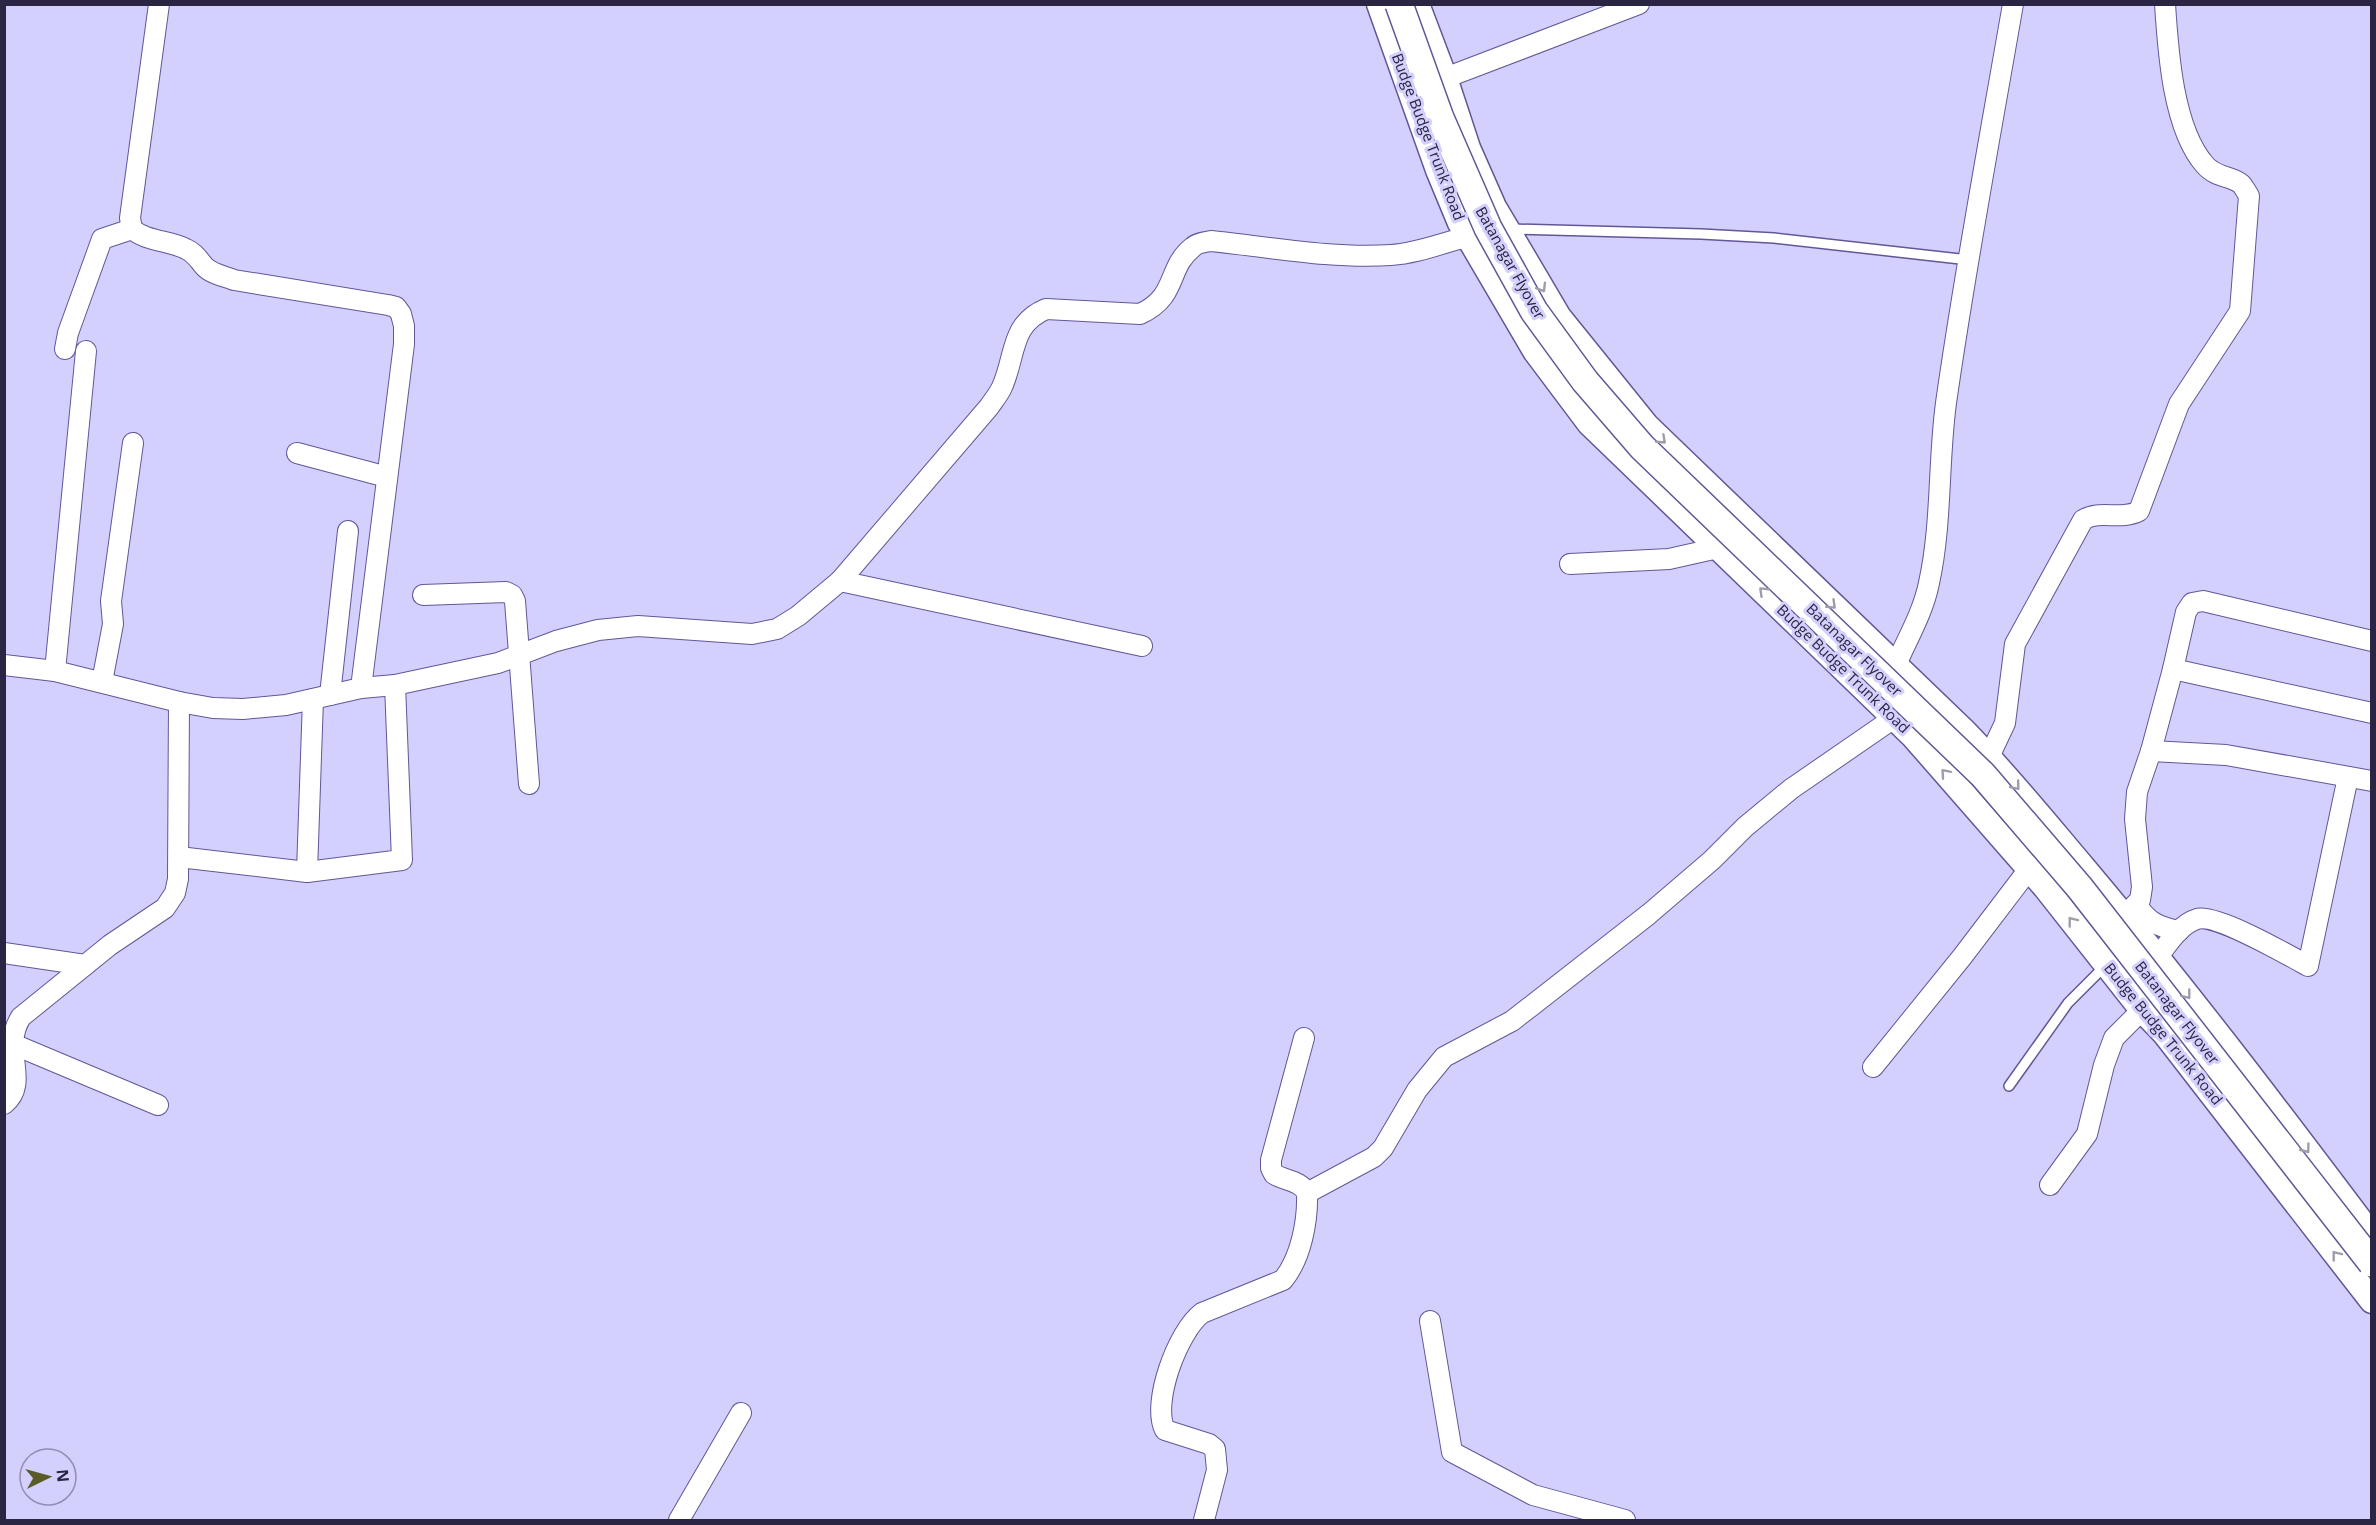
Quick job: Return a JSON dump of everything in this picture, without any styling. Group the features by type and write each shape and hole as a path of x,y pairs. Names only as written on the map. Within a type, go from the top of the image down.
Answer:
{"main road":[{"name":"Batanagar Flyover","path":"1399,4 1440,118 1488,228 1534,311 1585,381 1642,447 1983,775 2080,888 2372,1263"}],"street":[{"path":"159,4 130,218 132,230 139,235 187,249 205,267 216,274 234,280 324,293 396,308 401,314 404,344 361,688"},
{"name":"Budge Budge Trunk Road","path":"1379,4 1438,170 1468,236 1535,351 1589,423 1913,736 2029,868 2142,1010 2165,1034 2372,1301"},
{"path":"1417,4 1468,148 1494,207 1559,317 1647,426 1989,757 2130,910 2157,958 2372,1236"},
{"path":"1445,78 1639,4"},
{"path":"1895,667 1919,619 1929,584 1935,543 1946,404 2013,4"},
{"path":"1989,757 2005,723 2015,644 2083,520 2091,515 2129,516 2139,511 2179,404 2240,311 2249,196 2241,184 2220,177 2206,166 2189,143 2168,55 2165,4"},
{"path":"4,665 55,671 179,702 213,708 243,709 286,705 361,688 395,685 498,663 556,641 598,630 638,626 752,634 777,629 798,616 840,581 989,407 1001,388 1020,330 1032,315 1046,309 1140,314 1154,307 1166,295 1181,259 1194,245 1211,241 1328,254 1390,255 1428,249 1468,236 1507,229"},
{"path":"65,349 68,333 102,239 132,230"},
{"path":"55,671 86,351"},
{"path":"102,682 113,624 111,601 133,443"},
{"path":"297,453 387,477"},
{"path":"307,872 321,697 348,531"},
{"path":"1570,564 1669,559 1718,548"},
{"path":"840,581 1142,646"},
{"path":"423,595 506,592 512,595 515,601 529,783"},
{"path":"2130,910 2140,900 2142,887 2135,819 2137,792 2151,751 2186,612 2192,603 2203,601 2372,641"},
{"path":"2173,669 2372,713"},
{"path":"178,857 307,872 402,860 395,685"},
{"path":"4,1104 11,1098 15,1087 9,1042 14,1026 21,1017 85,965 165,908 175,893 178,879 179,702"},
{"path":"1307,1193 1374,1157 1383,1148 1417,1090 1444,1057 1512,1021 1649,914 1782,796 1894,718"},
{"path":"2151,751 2226,755 2372,782"},
{"path":"2157,958 2179,931 2197,919 2208,919 2266,942 2308,966 2348,777"},
{"path":"1874,1067 1962,957 2029,868"},
{"path":"2130,910 2155,925 2179,931"},
{"path":"4,953 85,965"},
{"path":"2050,1185 2087,1134 2104,1065 2114,1038 2142,1010"},
{"path":"1204,1521 1217,1470 1215,1449 1209,1444 1165,1430 1161,1421 1161,1406 1169,1370 1186,1331 1194,1319 1202,1313 1283,1280 1292,1269 1299,1251 1307,1193 1304,1187 1294,1181 1274,1174 1271,1160 1304,1038"},
{"path":"9,1042 158,1105"},
{"path":"1430,1321 1452,1452 1533,1496 1625,1521"},
{"path":"679,1521 741,1413"}],"lane":[{"path":"1507,229 1774,238 1969,260"},
{"path":"2009,1086 2130,910"}]}
